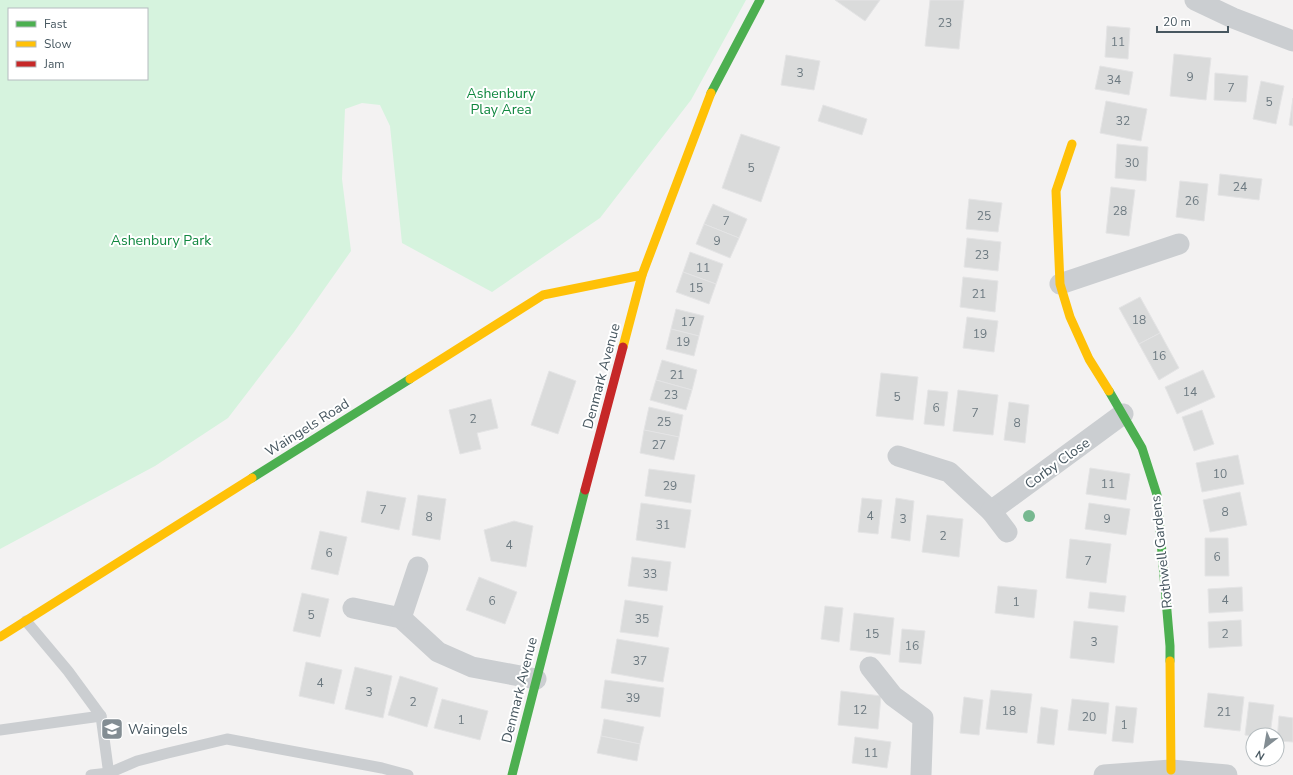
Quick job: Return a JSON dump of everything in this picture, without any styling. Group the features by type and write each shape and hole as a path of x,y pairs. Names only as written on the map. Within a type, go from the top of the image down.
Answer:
{"street":[{"name":"Denmark Avenue","path":"512,775 556,601 642,276 713,88 760,0"},
{"path":"1195,0 1233,18 1293,41"},
{"name":"Rothwell Gardens","path":"1072,144 1056,191 1060,284 1070,317 1089,359 1124,414 1142,448 1157,495 1170,646 1171,770"},
{"path":"1060,284 1179,244"},
{"name":"Waingels Road","path":"0,637 542,295 642,276"},
{"name":"Corby Close","path":"991,511 1124,414"},
{"path":"898,456 949,472 991,511 1007,532"},
{"path":"401,618 418,568"},
{"path":"353,608 401,618 438,652 472,667 536,679"},
{"path":"870,667 893,696 923,718 921,775"},
{"path":"1104,775 1171,770 1227,775"}],"lane":[{"path":"26,621 68,671 100,716 109,774"},
{"path":"0,730 100,716"},
{"path":"91,775 109,774 137,761 168,752 227,739 382,768 408,775"}],"green space":[{"name":"Ashenbury Park","path":"0,0 746,0 691,100 600,218 492,292 402,243 390,126 380,105 362,103 345,109 342,179 351,251 294,332 228,418 155,466 0,549"}],"building":[{"path":"835,0 880,0 865,21"},
{"path":"930,0 964,0 959,49 925,46"},
{"path":"1107,26 1130,28 1128,59 1105,57"},
{"path":"1174,54 1211,58 1206,100 1170,96"},
{"path":"786,55 820,61 814,90 781,85"},
{"path":"1100,66 1133,72 1129,95 1095,89"},
{"path":"1215,73 1248,76 1246,102 1214,100"},
{"path":"1261,81 1284,86 1276,124 1253,119"},
{"path":"1293,98 1293,126 1289,125"},
{"path":"1106,101 1147,109 1141,141 1100,133"},
{"path":"823,105 867,119 862,135 818,121"},
{"path":"741,134 780,147 761,202 722,188"},
{"path":"1117,144 1148,147 1146,181 1115,178"},
{"path":"1220,174 1262,179 1259,200 1218,195"},
{"path":"1180,181 1208,184 1204,221 1176,217"},
{"path":"1111,187 1135,190 1129,236 1106,233"},
{"path":"969,199 1002,203 998,232 966,229"},
{"path":"713,204 747,219 739,238 704,224"},
{"path":"704,224 739,238 730,258 696,244"},
{"path":"967,238 1001,242 998,271 964,267"},
{"path":"690,252 723,264 716,284 683,272"},
{"path":"683,272 716,284 709,304 676,292"},
{"path":"963,277 998,281 995,312 960,307"},
{"path":"1140,297 1160,333 1139,344 1119,308"},
{"path":"676,309 704,316 699,336 671,329"},
{"path":"967,317 998,321 994,352 963,348"},
{"path":"671,329 699,336 694,356 666,349"},
{"path":"1160,333 1179,368 1159,380 1139,344"},
{"path":"662,360 697,370 692,390 656,380"},
{"path":"1203,370 1215,397 1177,414 1165,387"},
{"path":"549,371 576,381 558,434 531,425"},
{"path":"881,373 918,377 913,420 876,416"},
{"path":"656,380 692,390 686,410 650,400"},
{"path":"928,390 948,392 944,426 924,424"},
{"path":"958,390 998,395 993,435 953,431"},
{"path":"491,399 498,428 477,433 481,449 460,454 449,410"},
{"path":"1009,402 1029,405 1025,443 1004,440"},
{"path":"649,407 683,415 679,437 644,430"},
{"path":"1202,410 1214,444 1194,451 1182,417"},
{"path":"644,430 679,437 674,460 640,453"},
{"path":"1238,455 1244,484 1202,492 1196,463"},
{"path":"1090,468 1130,474 1126,500 1086,494"},
{"path":"649,469 695,475 691,503 645,496"},
{"path":"367,491 406,498 399,530 361,522"},
{"path":"1240,492 1247,525 1210,532 1203,500"},
{"path":"418,495 446,499 440,540 412,535"},
{"path":"862,498 882,500 878,534 858,532"},
{"path":"896,498 914,501 910,541 891,538"},
{"path":"641,503 691,510 685,548 636,540"},
{"path":"1089,503 1130,509 1126,535 1085,529"},
{"path":"927,515 963,519 959,557 922,552"},
{"path":"514,521 533,526 526,567 491,561 484,530"},
{"path":"320,531 347,537 338,575 311,569"},
{"path":"1205,538 1228,538 1229,576 1205,576"},
{"path":"1070,539 1111,544 1106,583 1066,578"},
{"path":"632,557 671,562 667,591 628,586"},
{"path":"479,577 517,592 505,624 466,610"},
{"path":"998,586 1037,590 1034,618 995,613"},
{"path":"1242,587 1243,611 1209,613 1208,589"},
{"path":"1090,592 1126,596 1124,612 1088,608"},
{"path":"302,593 329,599 320,637 293,631"},
{"path":"625,600 663,606 658,637 620,632"},
{"path":"825,606 843,608 839,642 821,639"},
{"path":"854,613 894,618 890,655 850,650"},
{"path":"1241,620 1242,646 1209,648 1208,622"},
{"path":"1074,621 1118,626 1114,663 1070,658"},
{"path":"902,629 925,631 921,664 899,662"},
{"path":"617,639 669,648 663,682 611,673"},
{"path":"306,662 342,670 334,704 299,696"},
{"path":"355,667 392,676 383,718 345,709"},
{"path":"400,676 438,688 427,727 388,715"},
{"path":"605,680 664,688 660,717 601,708"},
{"path":"991,690 1032,694 1027,733 986,729"},
{"path":"841,691 881,696 878,729 838,725"},
{"path":"1208,693 1244,697 1240,731 1204,727"},
{"path":"964,697 983,700 979,735 960,733"},
{"path":"442,699 488,711 480,740 434,728"},
{"path":"1072,699 1109,703 1106,734 1068,730"},
{"path":"1249,702 1274,705 1271,727 1246,727"},
{"path":"1116,706 1137,708 1133,743 1112,741"},
{"path":"1041,707 1058,710 1054,745 1037,743"},
{"path":"1279,716 1293,718 1293,742 1285,742 1285,727 1278,727"},
{"path":"604,719 644,727 640,744 601,736"},
{"path":"601,736 640,744 637,761 597,753"},
{"path":"855,737 891,742 887,768 852,763"}],"traffic: fast":[{"path":"711,93 760,0"},
{"path":"252,478 410,379"},
{"path":"1109,391 1142,448 1157,495 1170,661"},
{"path":"512,775 585,490"}],"traffic: slow":[{"path":"623,347 642,275 711,93"},
{"path":"1072,144 1056,191 1060,284 1070,317 1089,359 1109,391"},
{"path":"410,379 543,295 642,275"},
{"path":"0,637 252,478"},
{"path":"1170,661 1171,770"}],"traffic: jam":[{"path":"585,490 623,347"}],"place":[{"name":"Waingels","path":"112,729"}],"park label":[{"name":"Ashenbury Play Area","path":"501,102"}]}
